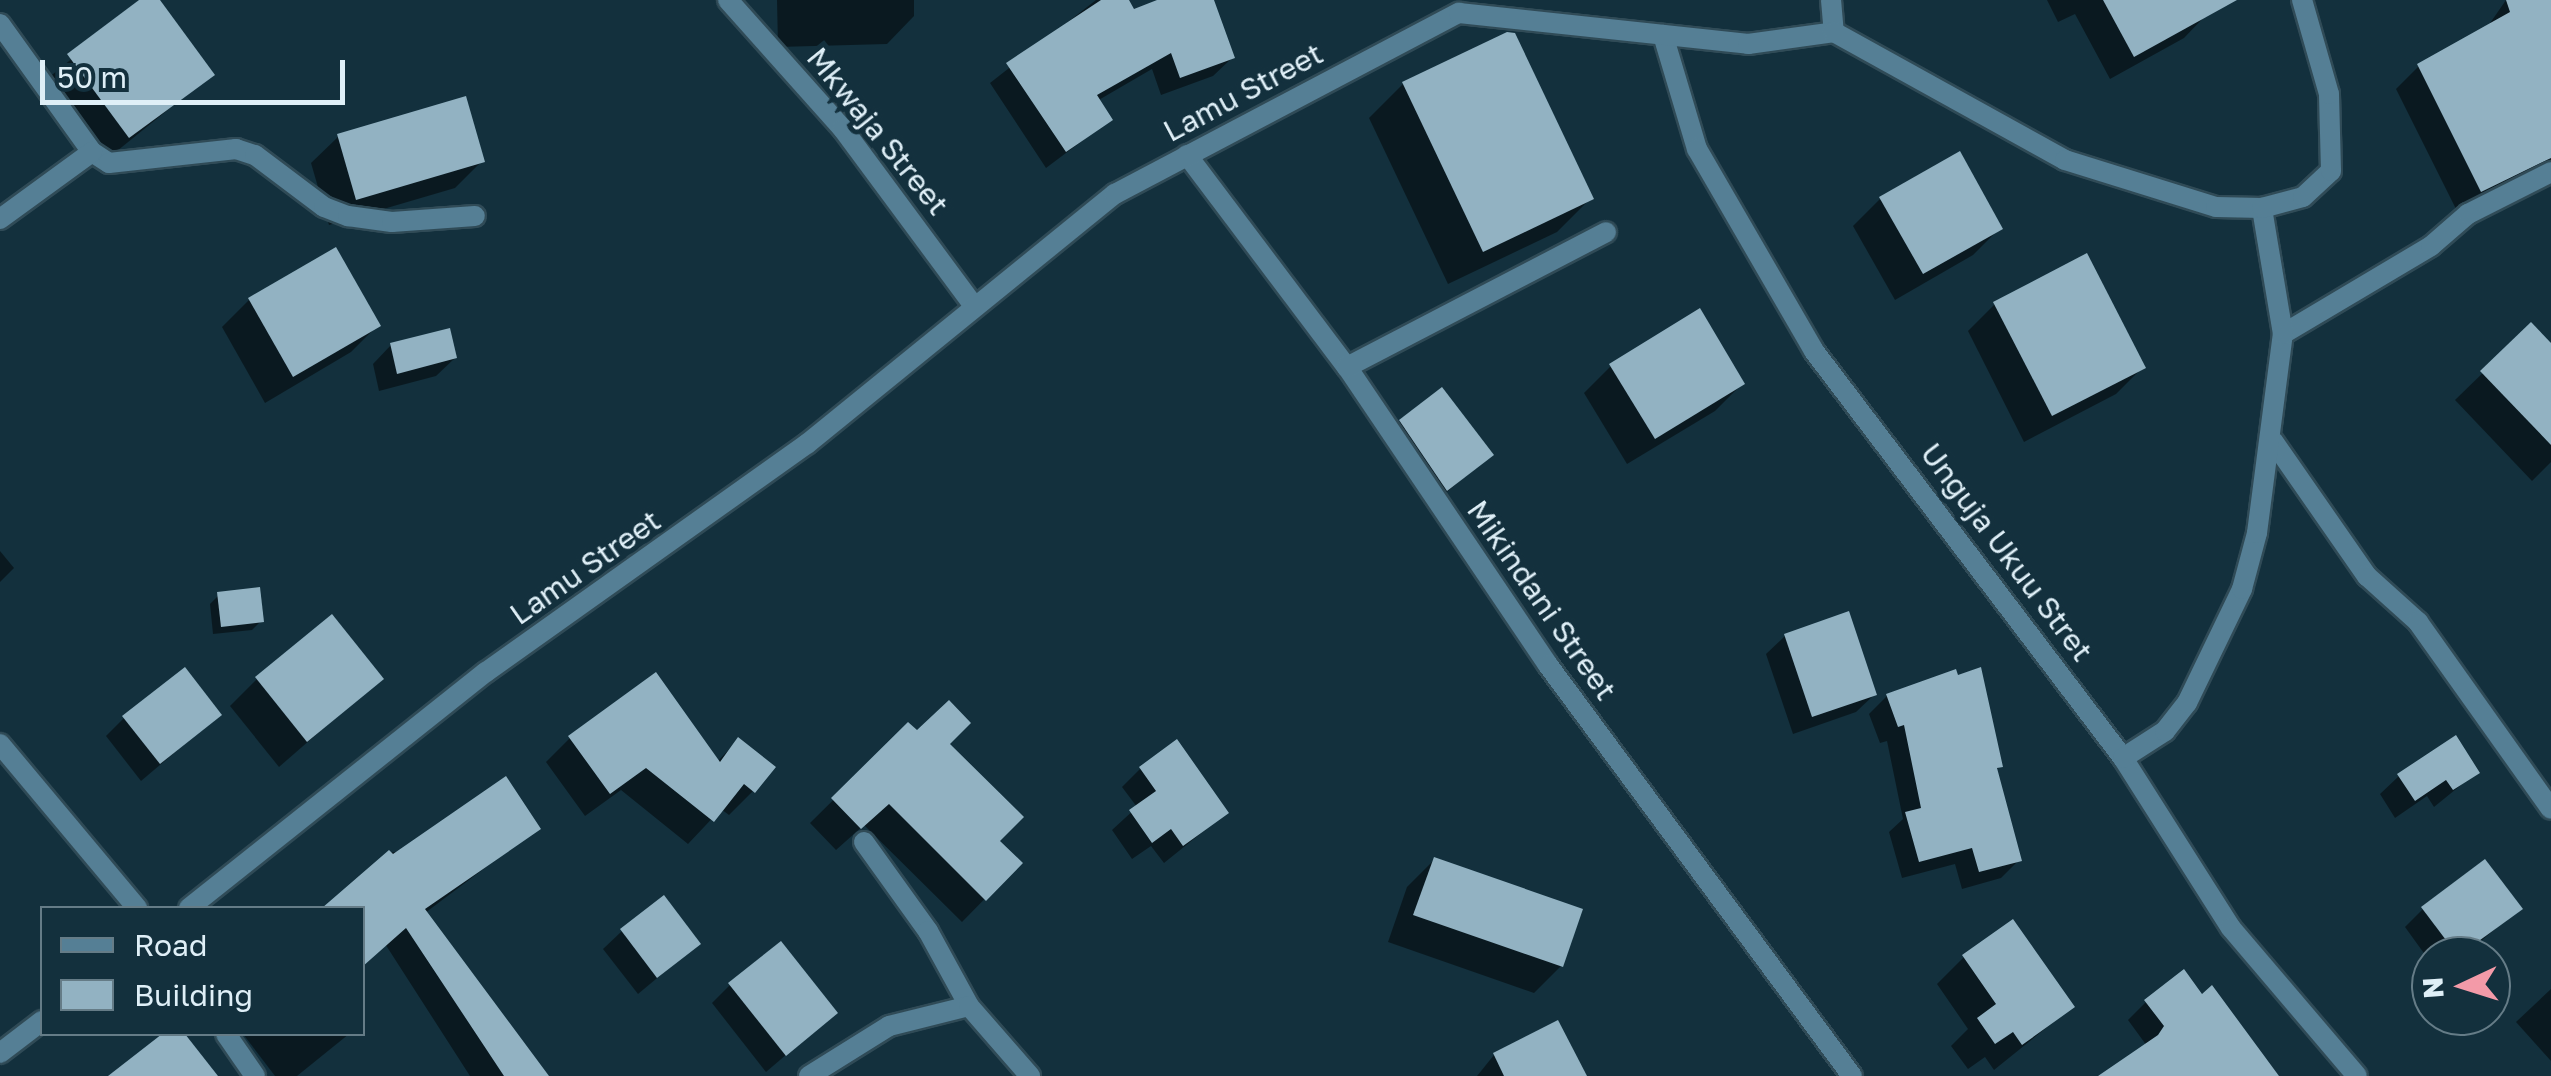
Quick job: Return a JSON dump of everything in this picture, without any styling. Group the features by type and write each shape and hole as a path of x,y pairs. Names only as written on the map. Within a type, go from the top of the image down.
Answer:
{"street":[{"name":"Mkwaja Street","path":"728,0 855,144 974,306"},
{"path":"1831,0 1834,32 2064,160 2216,207 2262,208 2303,198 2331,171 2329,94 2302,0"},
{"name":"Lamu Street","path":"192,906 486,672 806,444 1115,194 1457,6 1748,44 1834,32"},
{"path":"0,24 92,152 109,163 212,147 236,150 255,155 324,207 348,216 392,222 475,216"},
{"name":"Unguja Ukuu Stret","path":"1663,35 1697,149 1814,351 2123,758 2231,928 2357,1076"},
{"path":"0,219 92,152"},
{"name":"Mikindani Street","path":"1187,155 1347,367 1548,665 1852,1076"},
{"path":"2283,334 2411,258 2468,214 2551,172"},
{"path":"2123,758 2165,731 2187,703 2242,590 2274,441 2283,334 2262,208"},
{"path":"1347,367 1606,232"},
{"path":"2274,441 2367,576 2418,622 2551,808"},
{"path":"0,744 135,906"},
{"path":"864,842 928,931 969,1006 1030,1076"},
{"path":"809,1076 889,1026 969,1006"},
{"path":"0,1054 40,1023"},
{"path":"227,1036 256,1076"}],"building":[{"path":"139,0 160,0 215,75 129,138 67,54"},
{"path":"1101,0 1129,0 1134,9 1157,0 1214,0 1235,58 1180,78 1171,53 1097,95 1113,120 1066,152 1006,63"},
{"path":"2103,0 2237,0 2134,57"},
{"path":"2506,0 2551,0 2551,158 2481,192 2417,64 2510,12"},
{"path":"1507,32 1515,33 1594,199 1483,252 1402,82"},
{"path":"466,96 485,162 356,200 337,134"},
{"path":"1960,151 2003,229 1923,274 1879,197"},
{"path":"336,247 381,326 293,377 248,298"},
{"path":"2087,253 2146,368 2052,416 1993,302"},
{"path":"1700,308 1745,384 1655,439 1609,364"},
{"path":"2531,322 2551,343 2551,445 2480,371"},
{"path":"450,328 457,358 397,374 390,343"},
{"path":"1442,387 1494,455 1447,491 1399,420"},
{"path":"260,587 264,622 221,627 217,592"},
{"path":"1849,611 1877,695 1812,717 1784,634"},
{"path":"332,614 384,679 307,742 255,677"},
{"path":"185,667 222,715 160,764 122,716"},
{"path":"1981,667 2003,767 1997,768 2022,861 1979,872 1972,848 1919,862 1905,812 1921,808 1904,725 1898,727 1886,694 1956,669 1958,675"},
{"path":"656,672 720,762 738,737 776,767 755,793 744,784 714,822 646,768 610,794 568,736"},
{"path":"949,700 971,723 950,744 1024,817 1000,841 1023,863 986,901 889,804 861,829 831,798 908,722 917,730"},
{"path":"2456,735 2480,773 2453,790 2446,780 2415,801 2397,774"},
{"path":"1177,739 1229,813 1183,846 1171,829 1152,843 1129,810 1156,791 1139,767"},
{"path":"506,776 541,829 425,909 549,1076 504,1076 406,928 365,964 365,906 324,906 389,850 393,854"},
{"path":"1434,857 1583,909 1563,967 1413,915"},
{"path":"2485,859 2523,909 2486,936 2443,936 2421,907"},
{"path":"664,895 701,944 657,978 620,929"},
{"path":"2013,919 2075,1007 2022,1045 2013,1032 1995,1044 1977,1018 1996,1004 1962,955"},
{"path":"781,941 838,1013 786,1056 728,983"},
{"path":"2184,969 2202,994 2212,985 2279,1076 2098,1076 2158,1035 2164,1026 2144,1000"},
{"path":"1558,1020 1587,1076 1504,1076 1493,1053"},
{"path":"159,1036 187,1036 218,1076 108,1076"}]}
